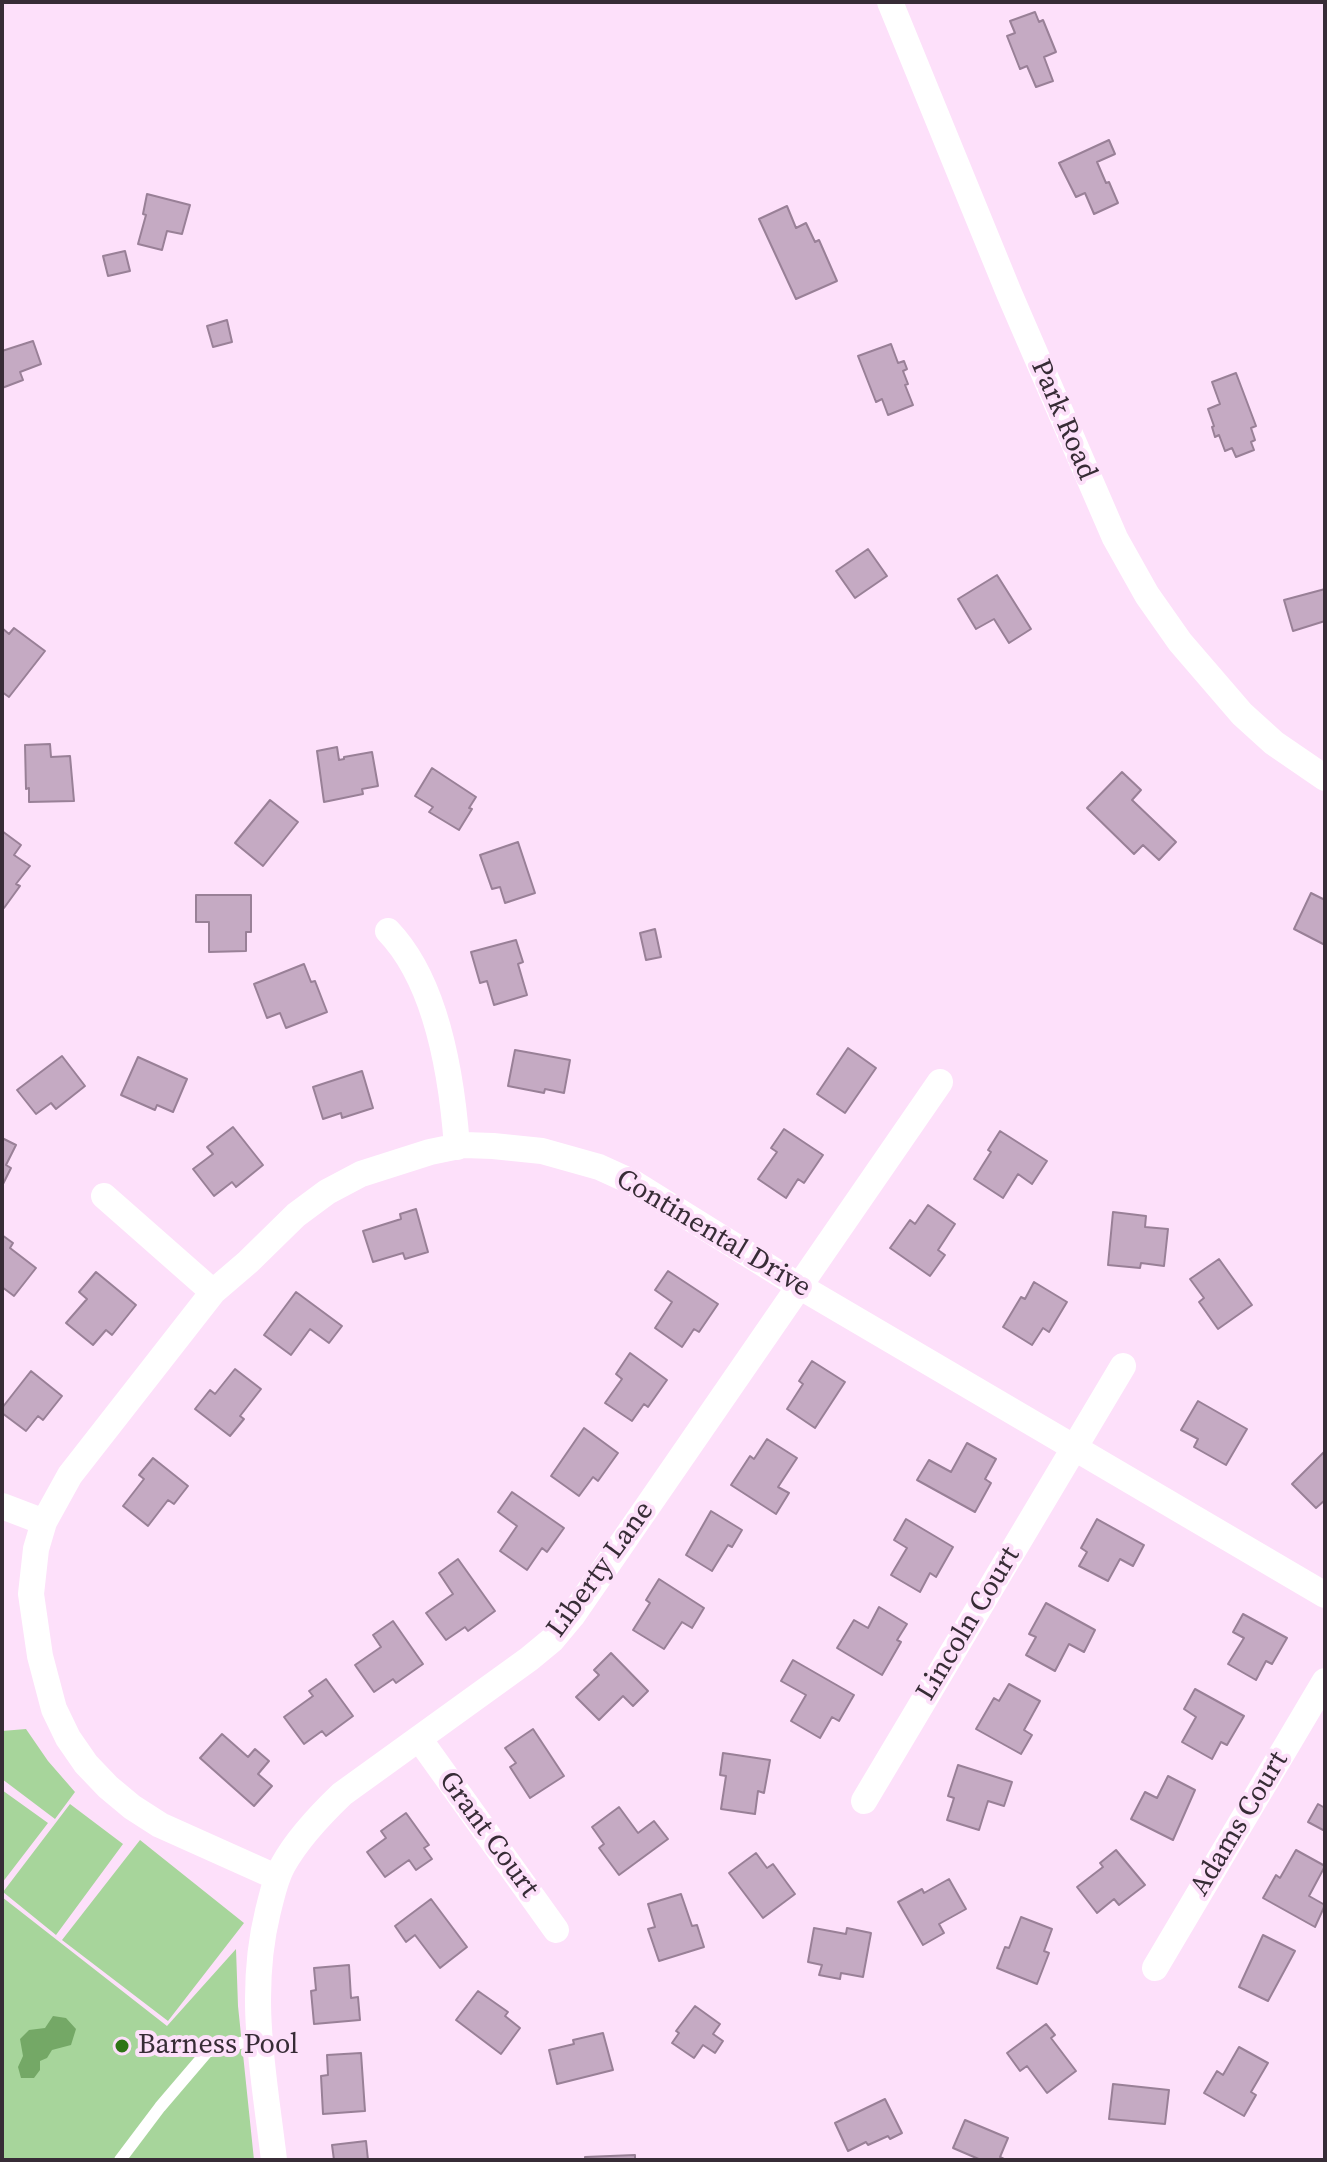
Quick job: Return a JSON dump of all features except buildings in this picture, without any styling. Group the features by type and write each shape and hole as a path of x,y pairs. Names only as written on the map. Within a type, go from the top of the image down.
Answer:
{"street":[{"name":"Park Road","path":"890,2 1089,479 1147,595 1180,642 1242,714 1274,743 1325,778"},
{"path":"388,931 403,946 414,964 432,1013 449,1071 457,1147"},
{"name":"Liberty Lane","path":"274,2160 257,2016 257,1973 262,1935 278,1876 298,1842 342,1794 420,1740 552,1640 717,1408 940,1082"},
{"name":"Continental Drive","path":"278,1876 160,1825 132,1807 86,1764 68,1738 54,1709 40,1656 31,1594 36,1549 44,1522 70,1475 213,1292 296,1215 327,1192 361,1174 397,1161 457,1147 493,1146 542,1151 599,1167 632,1182 799,1286 1325,1595"},
{"path":"104,1196 213,1292"},
{"name":"Lincoln Court","path":"864,1801 1123,1366"},
{"path":"2,1506 44,1522"},
{"name":"Adams Court","path":"1155,1968 1325,1681"},
{"name":"Grant Court","path":"420,1740 556,1930"}],"lane":[{"path":"120,2160 207,2052 259,2038"}],"shaded area":[{"path":"26,1729 75,1792 55,1819 2,1779 2,1731"},
{"path":"2,1790 48,1823 2,1883"},
{"path":"70,1804 123,1844 56,1935 3,1892"},
{"path":"140,1840 244,1923 168,2021 62,1940"},
{"name":"Barness Pool","path":"2,1897 167,2026 236,1949 238,2006 254,2160 2,2160"},
{"path":"53,2016 66,2018 76,2029 71,2045 52,2050 47,2058 40,2061 40,2070 34,2078 21,2078 18,2067 23,2056 20,2039 29,2030 45,2028"}],"place":[{"name":"Barness Pool","path":"122,2046"}]}
